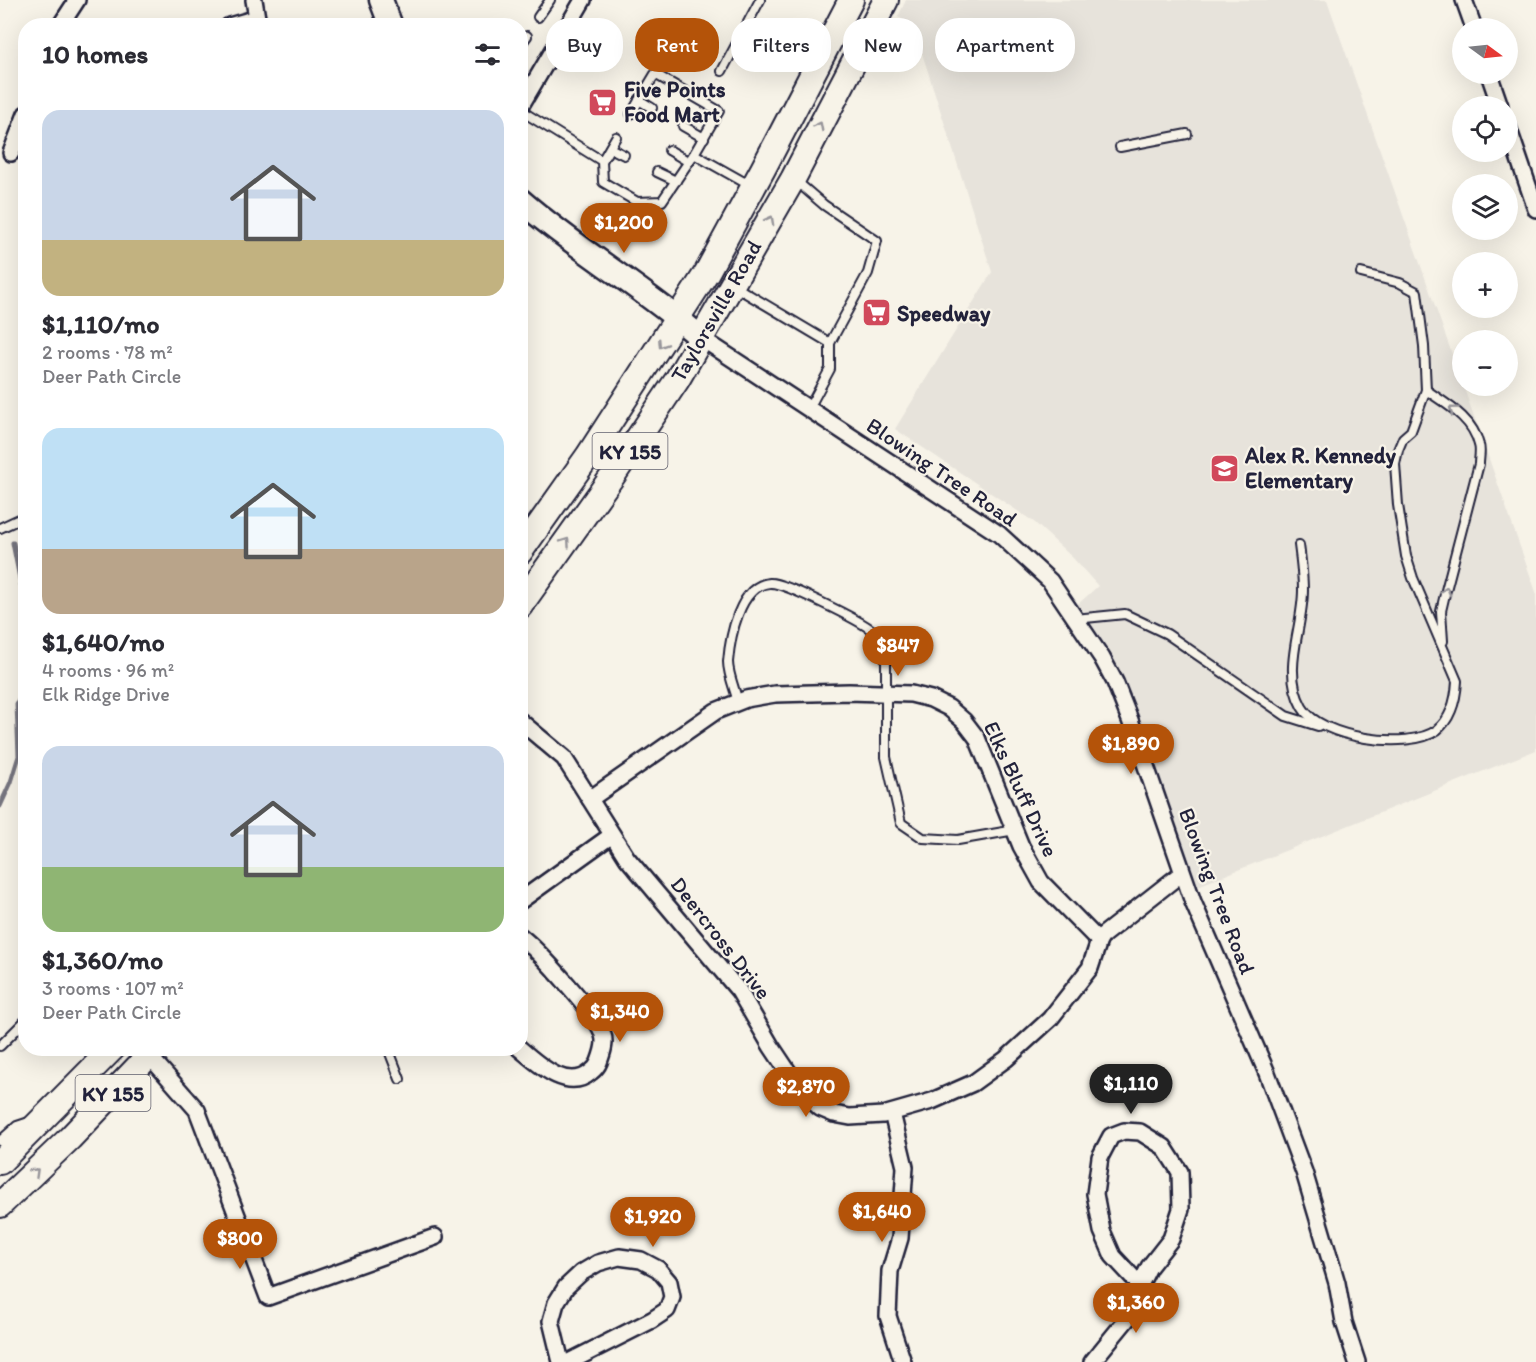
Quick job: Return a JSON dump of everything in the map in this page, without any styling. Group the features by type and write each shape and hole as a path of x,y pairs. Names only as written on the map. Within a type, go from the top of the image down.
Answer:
{"main road":[{"name":"Taylorsville Road","path":"528,541 588,456 707,272 851,0"},
{"name":"Taylorsville Road","path":"528,595 614,474 677,380 793,178 883,1"},
{"name":"KY 155","path":"0,1161 105,1056"},
{"name":"KY 155","path":"0,1206 70,1138 145,1056"}],"street":[{"path":"65,18 77,0"},
{"path":"254,0 257,18"},
{"path":"381,0 388,18"},
{"path":"528,95 583,0"},
{"path":"1464,0 1470,18"},
{"path":"11,153 18,135"},
{"path":"1518,156 1536,209"},
{"path":"528,206 610,270 679,318 701,338"},
{"name":"Blowing Tree Road","path":"701,338 999,534 1050,581 1092,642 1115,682 1182,873 1268,1073 1304,1172 1337,1283 1344,1322 1358,1362"},
{"name":"Elks Bluff Drive","path":"590,799 716,711 738,702 775,694 911,693 949,708 964,721 977,738 1021,846 1041,882 1099,941"},
{"name":"Deercross Drive","path":"528,728 564,758 627,858 739,991 787,1071 809,1099 820,1108 834,1114 867,1117 892,1113 932,1101 973,1083 1006,1059 1057,1010 1090,968 1103,935 1182,873"},
{"path":"528,895 612,835"},
{"path":"528,942 596,1020 604,1035 603,1053 597,1066 588,1075 579,1079 565,1079 528,1055"},
{"path":"155,1056 197,1110 268,1297 435,1238"},
{"path":"892,1113 904,1167 900,1238 890,1271 888,1316 903,1362"},
{"path":"1092,1362 1131,1313 1140,1285 1149,1267 1171,1239 1181,1209 1179,1172 1164,1147 1140,1131 1124,1131 1111,1136 1100,1157 1095,1194 1102,1231 1113,1256 1140,1285"},
{"path":"561,1362 551,1321 556,1303 566,1287 581,1273 598,1263 619,1257 641,1260 658,1269 669,1282 672,1296 667,1310 652,1320 569,1362"}],"lane":[{"path":"538,17 550,0"},
{"path":"722,71 760,0"},
{"path":"616,137 602,161 603,182 636,202 662,201 689,162 719,111 656,74 631,114"},
{"path":"639,100 652,108"},
{"path":"528,114 602,161"},
{"path":"683,126 704,138"},
{"path":"1120,147 1187,134"},
{"path":"610,148 624,155"},
{"path":"669,150 689,162"},
{"path":"694,154 753,187"},
{"path":"657,172 676,182"},
{"path":"793,178 824,205 877,241 868,273 830,343 830,369 808,410"},
{"path":"1075,619 1125,614 1167,634 1286,716 1332,731 1357,737 1407,740 1437,730 1449,716 1456,698 1457,681 1413,579 1406,556 1398,505 1395,464 1398,450 1403,438 1411,431 1426,390 1424,346 1417,292 1400,283 1361,273"},
{"path":"733,286 830,343"},
{"path":"1426,390 1459,413 1470,425 1479,445 1479,464 1442,611 1443,649"},
{"path":"0,528 18,520"},
{"path":"1299,545 1303,591 1293,664 1295,690 1303,710 1313,720 1332,731"},
{"path":"738,702 728,664 733,630 741,606 751,590 770,583 791,588 860,622 873,631 884,644 886,756 901,823 923,838 946,840 1015,830"},
{"path":"0,1046 18,1028"},
{"path":"391,1056 400,1079"},
{"path":"0,1141 16,1126 48,1115"}],"shaded area":[{"name":"Alex R. Kennedy Elementary","path":"906,0 1327,0 1452,354 1452,396 1467,396 1536,592 1536,750 1198,886 1122,675 1111,653 1077,605 1098,586 1073,558 1034,522 895,429 992,272 923,56 923,18 898,17"}],"waterway":[{"path":"13,543 18,568"},
{"path":"18,702 18,730"},
{"path":"0,806 18,759"}],"place":[{"name":"Five Points Food Mart","path":"603,102"},
{"name":"Speedway","path":"876,313"},
{"name":"Alex R. Kennedy Elementary","path":"1224,468"}]}
